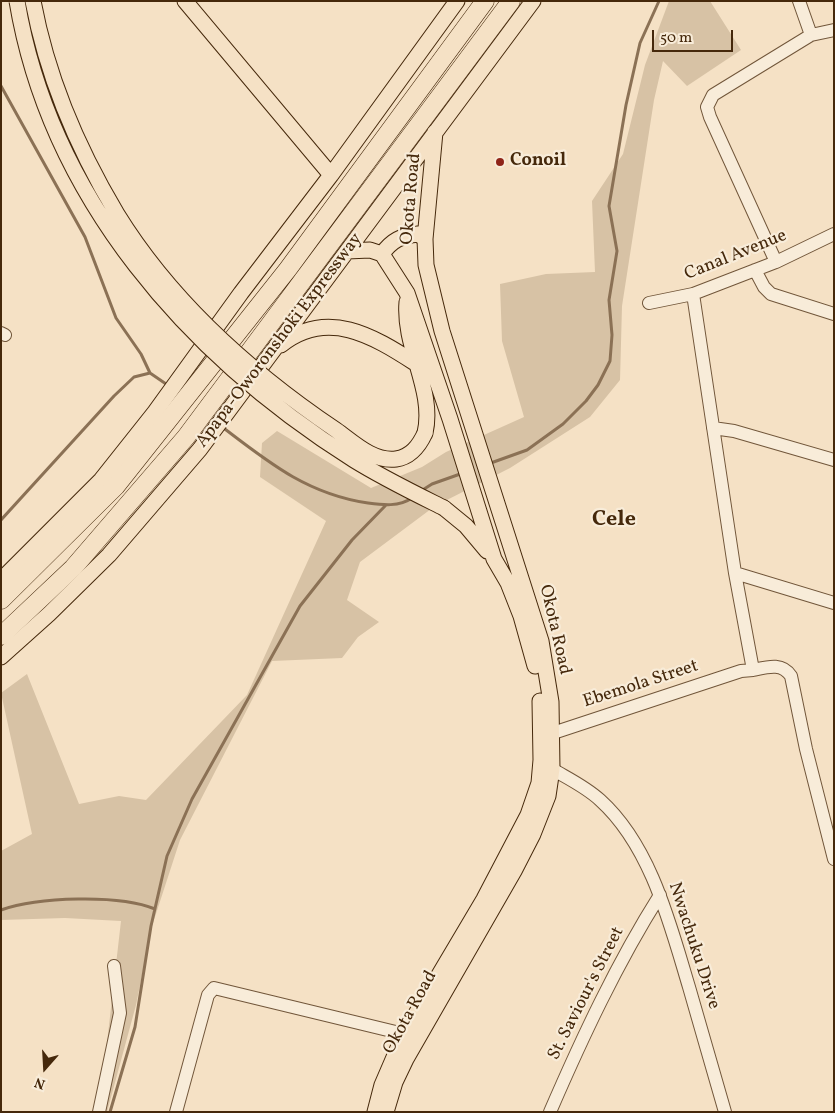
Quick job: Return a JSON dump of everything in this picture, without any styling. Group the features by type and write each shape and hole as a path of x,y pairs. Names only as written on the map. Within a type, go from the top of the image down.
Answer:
{"highway":[{"name":"Apapa-Oworonshoki Expressway","path":"1,600 116,486 159,420 204,375 288,269 485,1"},
{"name":"Apapa-Oworonshoki Expressway","path":"1,636 73,568 186,437 231,392 511,1"}],"main road":[{"path":"17,1 32,68 61,142 98,213 149,285 216,356 262,395 354,460 444,508 466,526 494,559"},
{"path":"32,1 44,50 58,92 100,184 140,248 190,309 263,377 374,455 388,459 402,458 416,449 425,433 428,422 425,399 415,363 406,315 407,293"},
{"path":"185,1 331,175"},
{"name":"Apapa-Oworonshoki Expressway","path":"1,580 159,420 190,362 331,175 457,1"},
{"name":"Apapa-Oworonshoki Expressway","path":"1,657 49,614 109,555 143,518 200,449 231,392 260,366 533,1"},
{"name":"Okota Road","path":"375,1112 382,1085 404,1034 447,973 514,871 533,834 548,796 552,769 553,733 546,668 527,614 496,494 469,416 434,301 426,265 425,239 435,132"},
{"path":"382,254 388,245 400,238 418,234 425,239"},
{"name":"Okota Road","path":"347,251 370,250 382,254 407,293 450,419 494,559 527,614 541,707 539,783 528,815 447,973 395,1082 386,1112"},
{"path":"260,366 290,337 302,332 327,327 367,334 415,363"}],"street":[{"path":"799,1 811,36"},
{"path":"776,262 707,107 713,95 811,36 834,30"},
{"name":"Canal Avenue","path":"648,303 693,294 776,262 834,234"},
{"path":"755,270 764,287 771,294 834,314"},
{"path":"693,294 735,573 747,670"},
{"path":"713,428 734,431 834,460"},
{"path":"735,573 834,603"},
{"name":"Ebemola Street","path":"553,733 747,670 776,666 784,668 791,676 806,749 834,859"},
{"name":"Nwachuku Drive","path":"552,769 585,788 602,801 636,846 660,895 725,1112"},
{"name":"St. Saviour's Street","path":"550,1112 578,1048 644,920 660,895"},
{"path":"99,1112 120,1013 114,966"},
{"path":"176,1112 208,995 214,988 404,1034"}],"shaded area":[{"path":"669,1 710,1 741,50 687,86 663,61 654,100 622,306 620,380 590,417 510,468 435,506 360,562 347,600 379,622 358,637 342,658 272,661 180,840 152,926 136,1005 107,1112 99,1112 121,921 65,918 1,920 1,851 32,834 1,693 27,674 79,804 119,796 146,800 247,695 326,521 260,477 262,443 277,431 371,488 422,467 446,452 524,417 502,341 500,284 546,274 595,272 592,201 623,154 645,65"}],"waterway":[{"path":"488,464 527,450 563,424 586,401 598,385 610,361 612,335 609,300 617,251 609,206 626,105 640,43 659,1"},
{"path":"1,86 85,237 116,318 141,354 150,373"},
{"path":"1,520 114,396 134,377 150,373 169,386"},
{"path":"221,426 289,475 326,492 346,499 391,505 402,503 412,498"},
{"path":"421,491 432,484 463,473"},
{"path":"110,1112 135,1027 151,926 167,856 192,799 300,606 352,540 386,505"},
{"path":"1,910 35,902 78,899 121,901 155,909"}],"place":[{"name":"Conoil","path":"500,162"}],"district":[{"name":"Cele","path":"614,521"}]}
